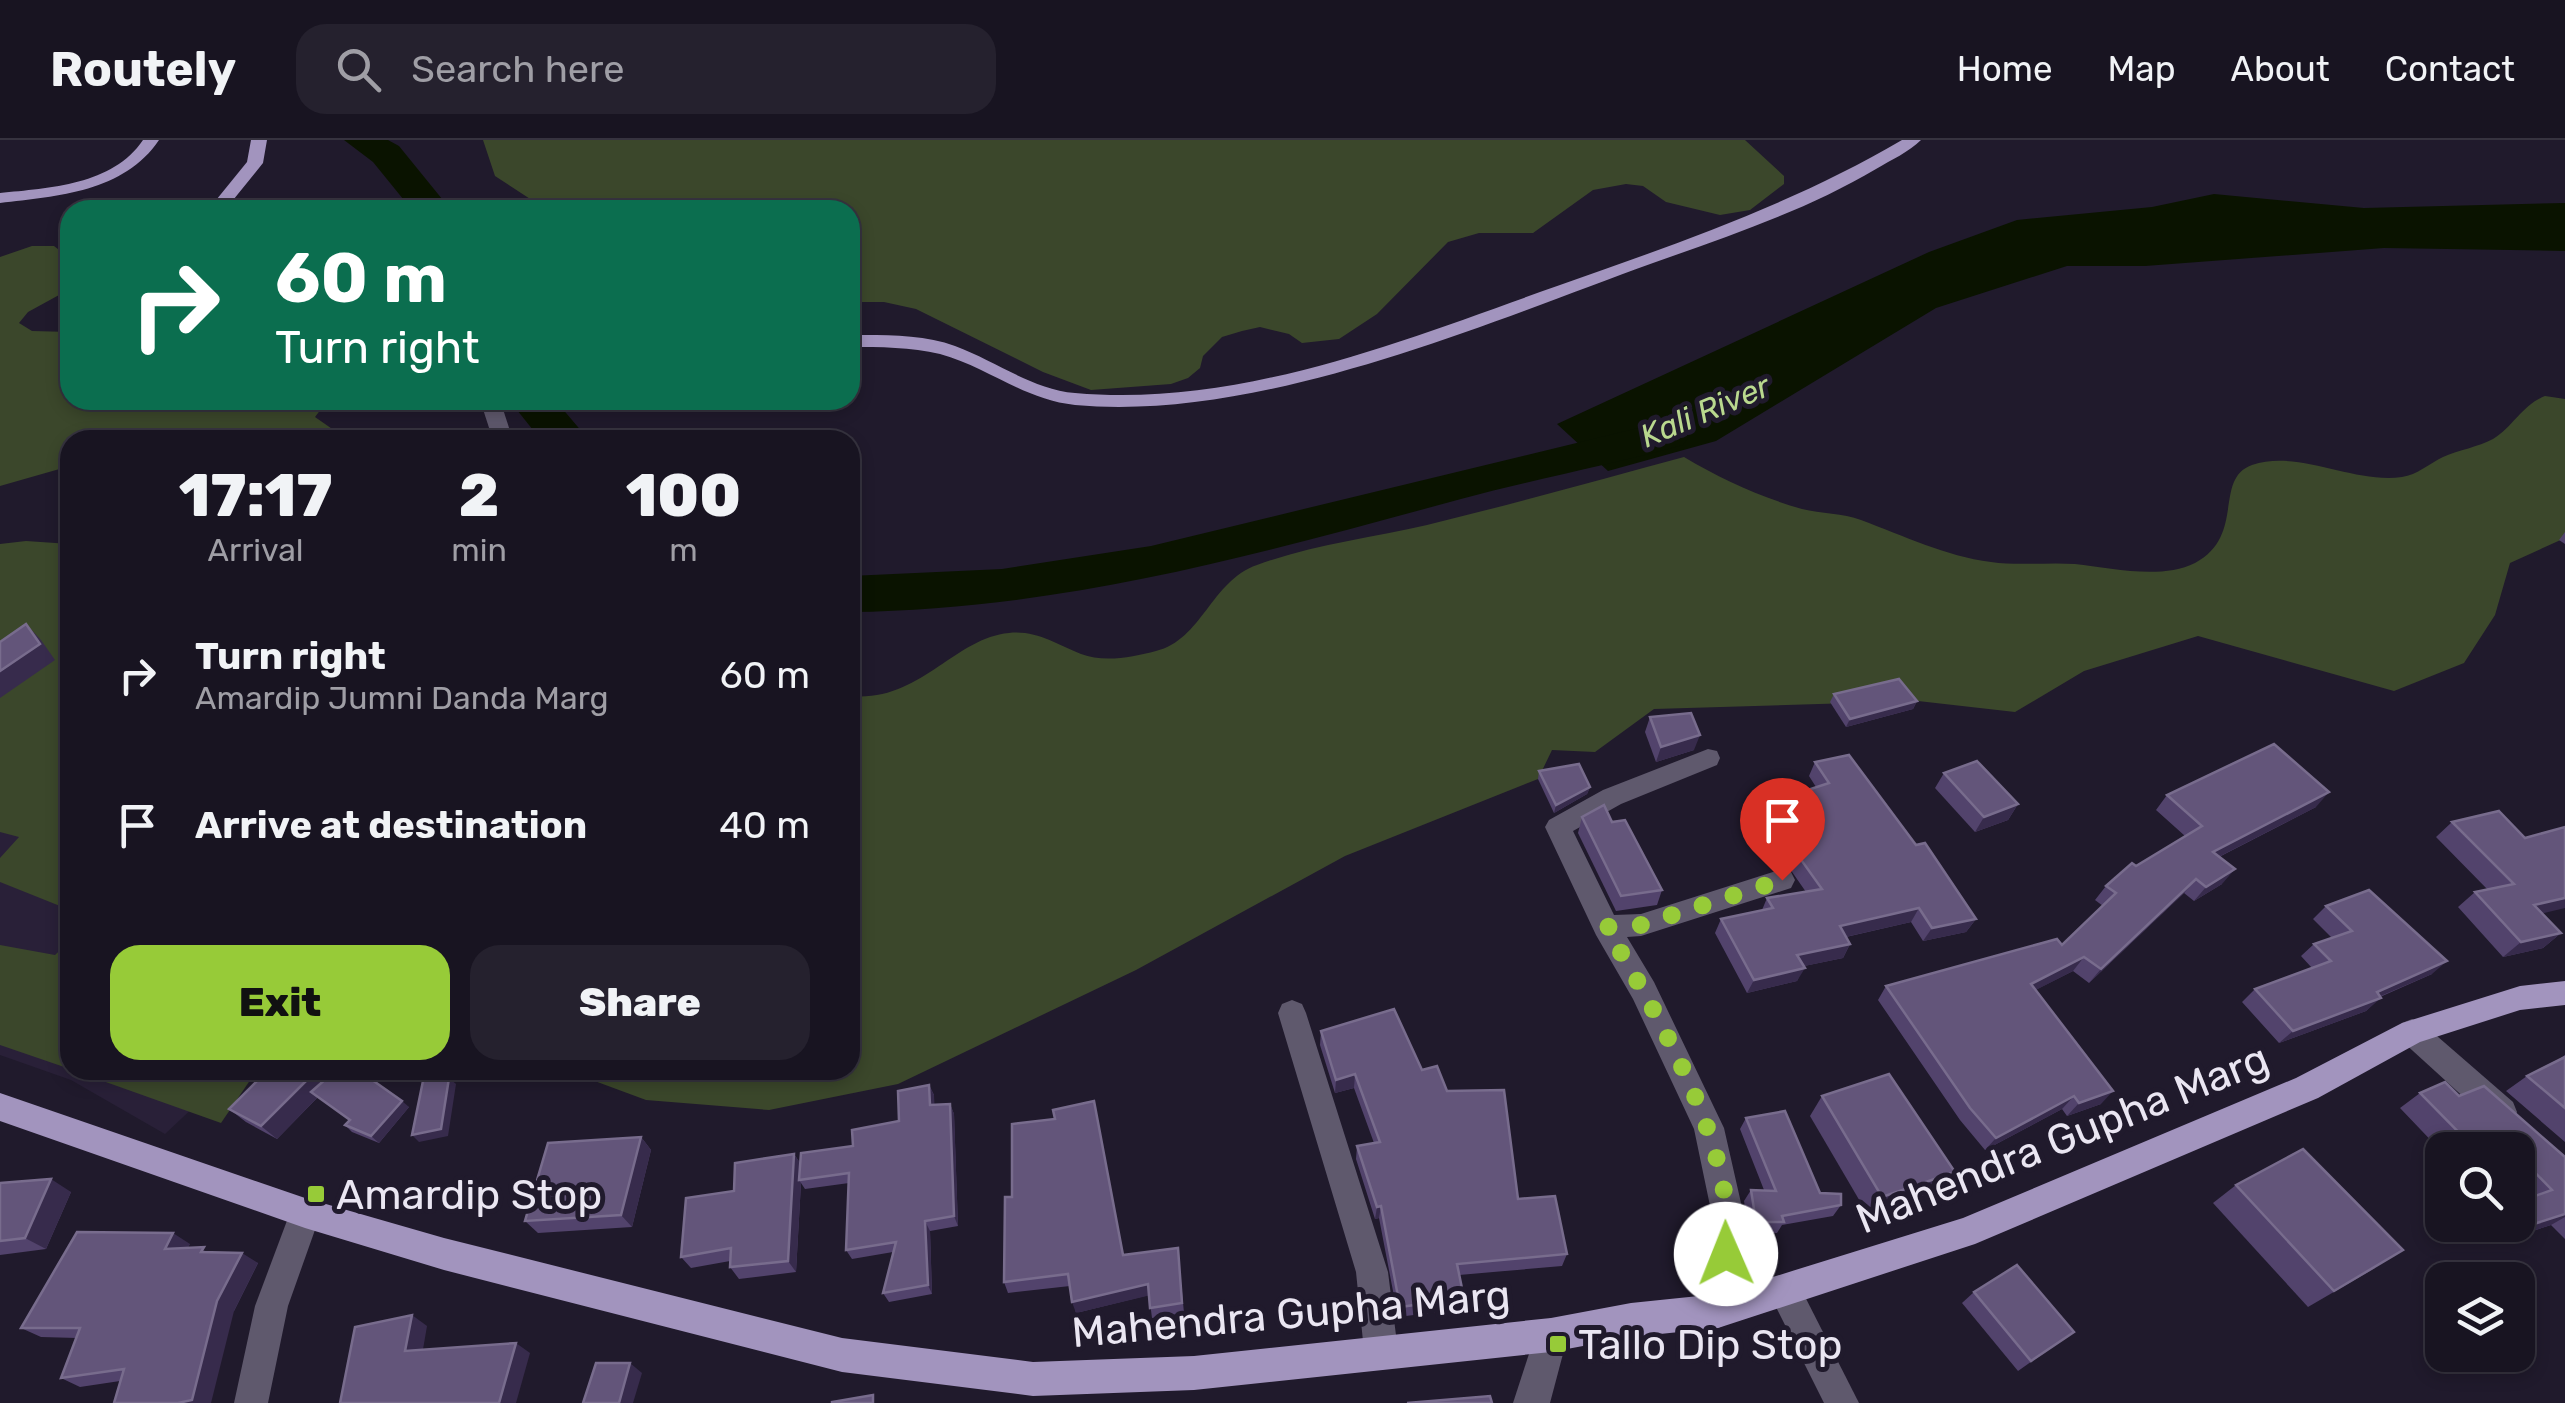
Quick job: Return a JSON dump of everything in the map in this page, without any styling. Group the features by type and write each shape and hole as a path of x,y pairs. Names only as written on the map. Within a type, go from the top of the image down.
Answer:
{"main road":[{"path":"0,198 104,178 132,163 151,140"},
{"path":"224,200 255,163 259,140"},
{"path":"860,341 948,350 1035,392 1074,399 1162,399 1231,391 1394,350 1740,227 1838,184 1913,140"},
{"name":"Mahendra Gupha Marg","path":"0,1107 305,1213 590,1294 842,1356 1033,1379 1194,1373 1551,1336 1631,1320 1718,1311 1964,1233 2307,1088 2412,1032 2520,998 2565,992"}],"street":[{"path":"1708,758 1650,779 1579,812 1558,827 1606,927 1644,992 1708,1128 1730,1225 1718,1311"},
{"path":"1606,927 1641,925 1782,880"},
{"path":"1292,1013 1372,1272 1381,1351"},
{"path":"2412,1032 2523,1130"},
{"path":"251,1403 258,1348 286,1258 305,1213"},
{"path":"1784,1291 1842,1403"},
{"path":"1530,1403 1537,1392 1551,1336"}],"shaded area":[{"path":"0,827 60,850 60,1076 0,1055"},
{"path":"71,1080 222,1080 165,1134"}],"green space":[{"path":"483,140 1745,140 1784,176 1784,184 1750,210 1720,215 1666,202 1643,186 1626,184 1593,190 1533,233 1479,233 1448,242 1377,314 1339,339 1302,343 1289,334 1260,327 1222,337 1188,378 1171,384 1091,390 1043,372 916,309 860,302 860,200 532,200 495,176"},
{"path":"32,246 54,246 60,251 60,294 28,312 19,323 32,331 60,332 60,410 320,410 315,417 334,430 60,430 60,469 0,486 0,257"},
{"path":"2545,396 2565,399 2565,538 2510,563 2495,615 2464,663 2394,691 2198,636 2084,671 2015,712 1918,701 1654,709 1595,752 1552,750 1538,779 1345,856 1136,970 898,1084 769,1110 646,1100 592,1080 860,1080 860,696 896,690 989,637 1029,634 1081,654 1109,659 1156,651 1185,635 1228,584 1257,565 1684,457 1771,499 1854,518 1957,555 2012,564 2167,571 2195,563 2210,552 2225,524 2234,482 2240,472 2252,465 2288,461 2364,476 2408,476 2443,457 2493,439"},
{"path":"60,543 60,906 0,882 0,858 19,837 0,832 0,544"},
{"path":"0,945 55,955 60,950 60,1066 0,1045"},
{"path":"100,1080 250,1080 221,1123"}],"water":[{"path":"2214,194 2364,208 2565,203 2565,251 2384,248 2145,266 2067,266 1936,308 1716,441 1608,471 1557,424 1929,252 2017,220 2152,207"}],"building":[{"path":"26,624 40,644 0,671 0,642"},
{"path":"1899,679 1917,701 1850,719 1834,694"},
{"path":"1691,713 1700,735 1661,747 1650,717"},
{"path":"2274,744 2329,792 2213,852 2235,869 2206,887 2196,879 2101,969 2084,957 2031,984 2113,1091 2079,1103 2074,1096 1996,1138 1970,1108 1886,986 2057,939 2062,945 2116,893 2106,886 2132,863 2136,866 2202,826 2167,795"},
{"path":"1849,755 1916,845 1925,843 1976,919 1932,928 1919,908 1840,926 1850,944 1797,955 1805,968 1754,980 1721,919 1773,908 1767,898 1822,889 1762,805 1829,783 1815,762"},
{"path":"1977,761 2018,804 1984,817 1944,773"},
{"path":"1579,764 1590,787 1556,805 1539,771"},
{"path":"1604,805 1612,822 1625,820 1662,890 1621,896 1582,817"},
{"path":"2499,811 2525,838 2565,827 2565,898 2534,905 2561,933 2521,942 2475,892 2514,884 2452,822"},
{"path":"2369,890 2447,961 2377,992 2381,998 2293,1031 2255,989 2331,961 2314,944 2352,931 2326,906"},
{"path":"1394,1009 1422,1070 1437,1066 1447,1091 1504,1090 1518,1199 1555,1196 1567,1254 1457,1264 1464,1298 1400,1307 1381,1206 1377,1207 1357,1146 1380,1142 1355,1074 1336,1080 1321,1031"},
{"path":"2565,1057 2565,1108 2527,1076"},
{"path":"1889,1074 1955,1172 1882,1197 1822,1096"},
{"path":"258,1080 307,1080 261,1126 229,1109"},
{"path":"325,1080 372,1080 402,1101 371,1136 345,1125 350,1120 311,1092"},
{"path":"449,1080 441,1129 412,1135 423,1081"},
{"path":"2445,1082 2459,1096 2484,1086 2565,1157 2565,1214 2535,1224 2535,1196 2552,1190 2535,1172 2535,1132 2458,1132 2420,1093"},
{"path":"929,1085 930,1105 950,1104 954,1216 925,1221 928,1285 883,1293 896,1242 846,1250 849,1173 799,1180 801,1153 853,1146 852,1130 899,1121 898,1091"},
{"path":"1094,1101 1123,1255 1178,1248 1182,1303 1150,1308 1148,1284 1072,1302 1068,1274 1004,1282 1005,1197 1012,1197 1012,1124 1055,1119 1053,1110"},
{"path":"1785,1111 1820,1193 1841,1194 1841,1205 1782,1216 1784,1222 1756,1222 1751,1190 1776,1191 1746,1118"},
{"path":"641,1137 621,1215 525,1221 548,1143"},
{"path":"2303,1149 2403,1250 2334,1291 2236,1185"},
{"path":"794,1154 788,1261 730,1267 731,1248 681,1257 686,1198 734,1191 735,1163"},
{"path":"51,1179 25,1238 0,1241 0,1183"},
{"path":"77,1232 173,1233 165,1249 204,1247 201,1252 242,1253 217,1301 192,1400 114,1403 124,1369 61,1378 80,1328 21,1328"},
{"path":"2017,1265 2074,1332 2031,1361 1974,1292"},
{"path":"412,1315 405,1351 516,1343 499,1403 340,1403 355,1327"},
{"path":"596,1363 630,1363 619,1403 583,1403"},
{"path":"873,1395 873,1403 832,1403 832,1402"},
{"path":"1490,1396 1492,1403 1407,1403"}],"waterway":[{"name":"Kali River","path":"362,140 386,154 424,200"},
{"name":"Kali River","path":"540,410 557,430"},
{"name":"Kali River","path":"860,594 1002,587 1151,562 1667,435"}],"place":[{"name":"Amardip Stop","path":"316,1194"},
{"name":"Tallo Dip Stop","path":"1558,1344"}],"route":[{"path":"1726,1254 1730,1225 1708,1128 1644,992 1606,927 1641,925 1782,880"}]}
